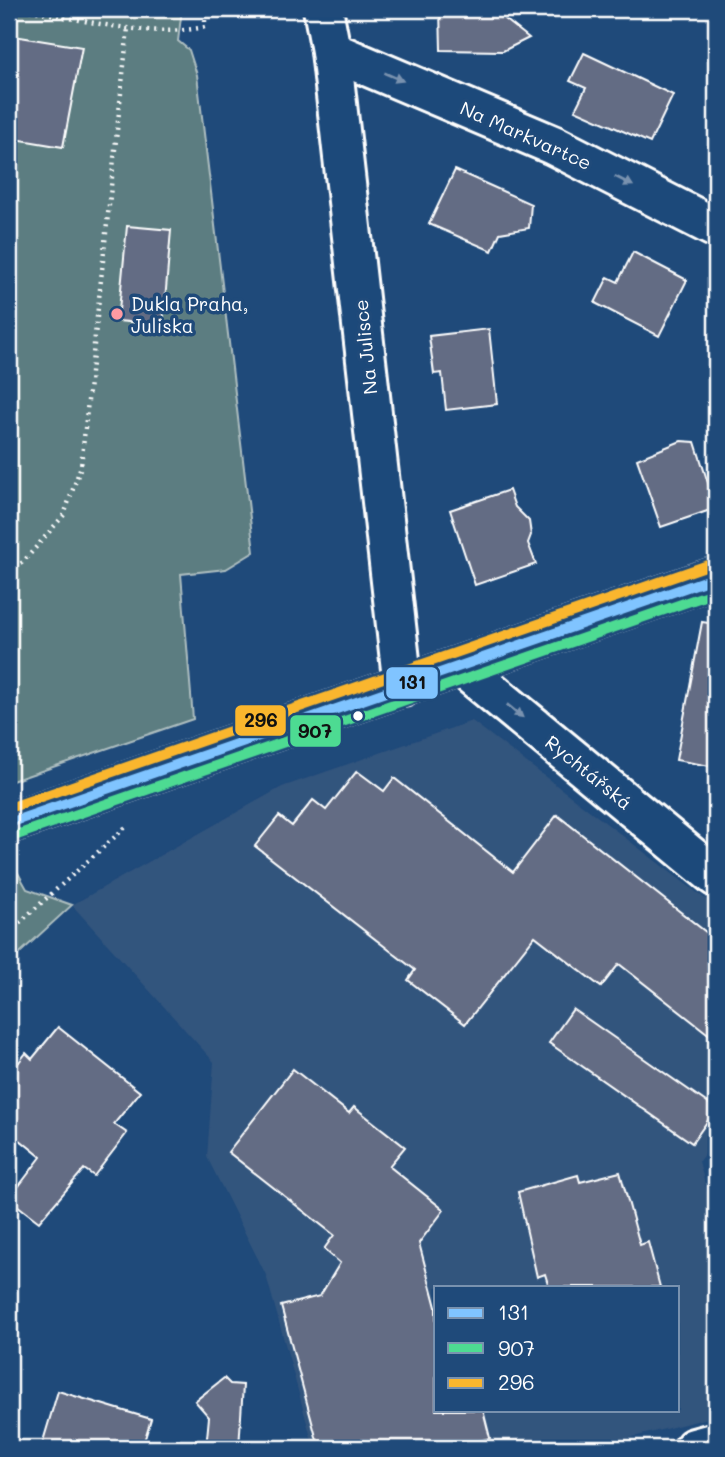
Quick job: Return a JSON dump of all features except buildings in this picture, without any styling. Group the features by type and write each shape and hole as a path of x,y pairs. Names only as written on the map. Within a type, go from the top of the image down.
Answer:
{"street":[{"name":"Na Julisce","path":"323,9 331,51 403,687"},
{"name":"Na Markvartce","path":"331,51 553,145 716,228"},
{"path":"9,824 716,578"},
{"name":"Rychtářská","path":"463,668 716,877"},
{"path":"694,1448 716,1442"}],"path":[{"path":"23,9 128,28 179,32 205,27 205,9"},
{"path":"9,572 23,562 64,515 81,466 128,28"},
{"path":"9,932 137,816"}],"shaded area":[{"path":"472,721 716,907 716,1139 699,1161 716,1227 716,1416 590,1448 314,1448 266,1275 207,1157 214,1062 72,905 282,787"}],"green space":[{"name":"Dukla Praha, Juliska","path":"9,9 182,9 178,41 189,50 197,75 254,552 226,569 181,574 193,719 9,782"},
{"path":"9,857 27,889 72,905 9,963"}],"transit line":[{"name":"296","path":"9,808 711,564"},
{"name":"131","path":"9,823 716,577"},
{"name":"907","path":"14,836 716,592"}],"place":[{"name":"Dukla Praha, Juliska","path":"117,314"}]}
